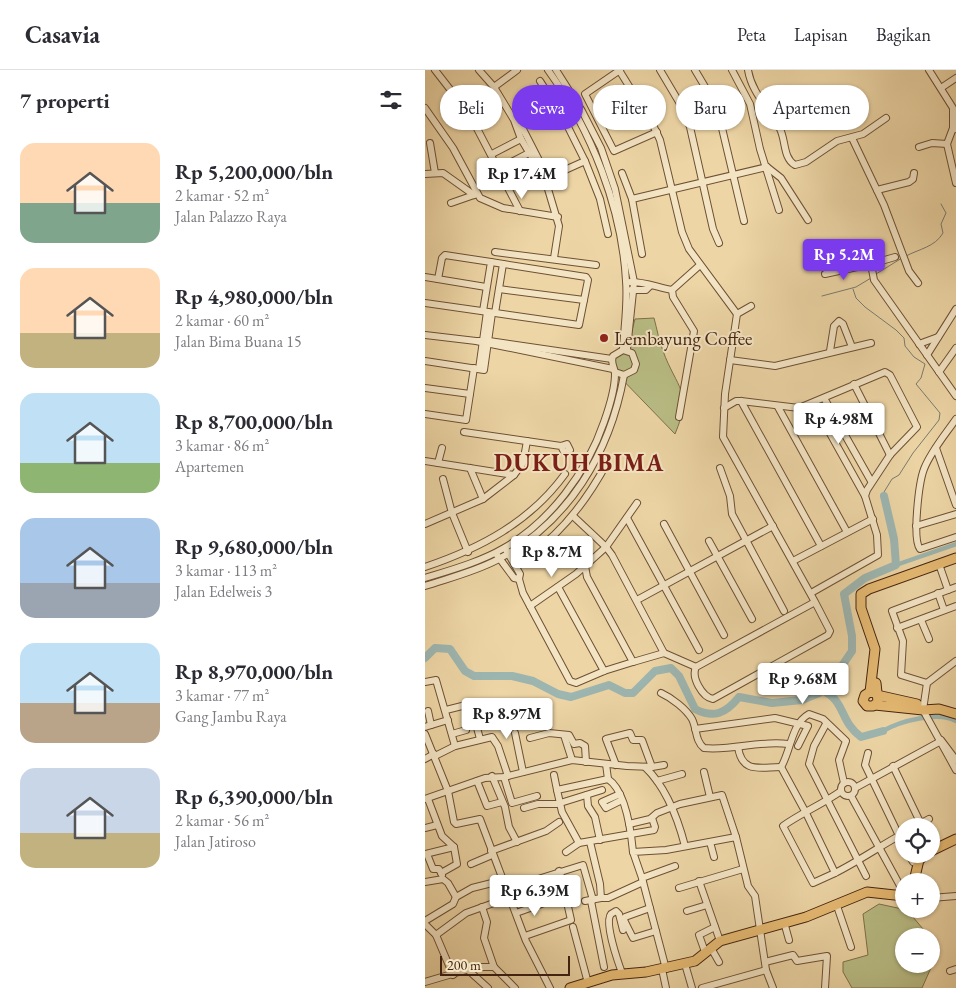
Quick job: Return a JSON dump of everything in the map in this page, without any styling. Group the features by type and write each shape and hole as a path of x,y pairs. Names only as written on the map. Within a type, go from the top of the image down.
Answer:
{"main road":[{"path":"875,705 878,700 874,693 880,646 865,600 866,594 873,588 956,558"},
{"path":"924,710 874,693 864,697 864,703 869,707 875,705 956,714"},
{"path":"940,847 956,839"},
{"path":"576,987 588,983 599,983 622,973 664,969 685,964 701,958 707,949 720,941 806,917 837,906 867,892 895,894"}],"street":[{"path":"435,70 467,110 500,168 520,211"},
{"path":"479,70 492,85"},
{"path":"497,85 517,70"},
{"path":"547,70 576,114 595,151 609,191 630,286"},
{"path":"556,70 582,111 601,148 615,189 630,286 625,350"},
{"path":"657,132 614,151 585,94 620,70 657,132 685,240 700,266 737,314 723,408 723,437 831,631 825,638 713,699 705,696 694,677 696,667"},
{"path":"660,70 687,117 713,229 719,243"},
{"path":"695,70 717,107 744,221"},
{"path":"732,70 750,104 779,210"},
{"path":"748,70 755,90"},
{"path":"930,70 955,107 954,129 947,147 956,183"},
{"path":"941,88 956,78"},
{"path":"540,81 563,117 585,161 600,198 608,234"},
{"path":"502,100 512,117"},
{"path":"425,108 453,148 479,198 494,206 557,217"},
{"path":"780,130 789,160 795,165 806,162 837,141 863,134 886,118"},
{"path":"518,130 544,178 557,217 559,226 553,258"},
{"path":"524,130 544,170 544,178"},
{"path":"852,138 877,190 909,271 918,283"},
{"path":"492,154 521,139"},
{"path":"430,143 435,172"},
{"path":"919,148 932,143 947,147 956,152"},
{"path":"500,168 529,153"},
{"path":"544,178 585,161"},
{"path":"633,199 767,168 781,178 808,220"},
{"path":"425,174 435,172 450,176 474,195 451,203"},
{"path":"622,173 633,199 642,254"},
{"path":"877,190 909,182 913,179 914,173"},
{"path":"495,252 553,258 595,265"},
{"path":"425,303 577,326 587,280 583,275 445,255 438,279"},
{"path":"825,274 895,257"},
{"path":"489,312 486,287 491,262"},
{"path":"425,414 466,420 470,394 489,312 499,289 503,264"},
{"path":"871,264 873,277 939,372 955,390"},
{"path":"672,290 700,266"},
{"path":"425,277 486,287"},
{"path":"630,286 645,282 650,286 672,290"},
{"path":"499,289 584,300"},
{"path":"672,290 673,297 694,331 679,417"},
{"path":"737,314 751,306"},
{"path":"927,354 956,309"},
{"path":"949,319 956,324"},
{"path":"830,351 834,326 839,321 843,324 852,347"},
{"path":"425,335 574,356 612,359"},
{"path":"919,344 938,337"},
{"path":"730,360 775,366 830,351 871,343"},
{"path":"939,372 956,348"},
{"path":"507,551 557,503 575,479 594,446 606,414 614,370 612,359 615,354 625,350"},
{"path":"574,356 623,375 629,374 637,364 636,358 625,350"},
{"path":"425,361 476,369"},
{"path":"725,394 738,401 799,408 881,372 888,373 916,422 914,431 890,455 871,481 865,496"},
{"path":"425,586 507,551 540,530 563,508 578,490 603,449 619,400 623,375"},
{"path":"854,384 890,455"},
{"path":"425,388 470,394"},
{"path":"824,398 871,481"},
{"path":"723,408 738,401"},
{"path":"738,401 821,546"},
{"path":"811,593 875,559 878,549 873,519 865,496 813,403"},
{"path":"779,407 847,532"},
{"path":"956,419 936,448 921,476 915,526 917,545 920,549 956,537"},
{"path":"464,432 561,446"},
{"path":"425,524 452,514 483,499 504,484 523,463 527,441"},
{"path":"594,446 603,449"},
{"path":"439,463 442,448"},
{"path":"936,448 956,505"},
{"path":"425,462 514,475"},
{"path":"531,554 557,533 573,516 607,463"},
{"path":"470,468 483,499"},
{"path":"720,468 730,496 732,514 784,611"},
{"path":"499,472 504,484"},
{"path":"425,567 468,552 520,521 539,504 565,474"},
{"path":"443,479 452,514 468,552"},
{"path":"531,606 585,566 606,547 637,503"},
{"path":"915,526 956,514"},
{"path":"573,516 606,547 637,600 664,652 696,667"},
{"path":"627,518 699,650"},
{"path":"793,561 873,519"},
{"path":"664,524 725,635"},
{"path":"637,600 773,526"},
{"path":"709,541 752,619"},
{"path":"507,551 520,574 521,588 570,681 579,682 604,671 664,652"},
{"path":"425,578 497,556"},
{"path":"497,556 513,578 519,579"},
{"path":"939,564 948,590"},
{"path":"585,566 587,577 633,662"},
{"path":"558,587 604,671"},
{"path":"927,683 901,675 903,641 892,610 956,587"},
{"path":"938,593 944,610"},
{"path":"696,667 815,602"},
{"path":"897,628 956,606"},
{"path":"921,620 929,639"},
{"path":"956,661 942,669 927,683 924,710 956,770"},
{"path":"425,682 436,680 455,746"},
{"path":"661,693 685,710 691,718 701,746 704,748 738,747 768,743 789,744"},
{"path":"446,710 466,705"},
{"path":"428,711 428,726 448,720"},
{"path":"480,739 476,724 477,719 507,714"},
{"path":"835,873 807,813 781,767 789,744 800,723 809,714 823,719 846,741 839,760 844,783 841,791 827,802 807,813 784,824 783,827 813,883 835,873 858,862 895,838"},
{"path":"695,729 775,718 805,724 808,728 798,746"},
{"path":"827,724 809,760 811,770 866,876"},
{"path":"452,734 466,730"},
{"path":"515,733 523,772"},
{"path":"530,738 549,733 571,736 574,744 583,744 587,762"},
{"path":"616,765 606,740 629,733 633,740 642,740 652,767"},
{"path":"425,734 448,791 454,822 456,824 480,819 528,945 550,988"},
{"path":"564,734 573,760"},
{"path":"425,759 455,746 492,737 495,740 513,803 537,796"},
{"path":"940,740 956,760"},
{"path":"851,796 855,788 870,778 940,740"},
{"path":"738,747 742,760 752,768 781,767"},
{"path":"868,753 865,763 870,778 895,823"},
{"path":"441,872 457,864 453,847 442,836 426,799 492,776 506,776 573,760 652,767 664,765"},
{"path":"607,764 606,773 608,779 615,783 632,834 633,852 656,931 666,988"},
{"path":"644,766 657,782 672,808 680,826 685,846"},
{"path":"893,766 915,818"},
{"path":"704,772 710,797"},
{"path":"554,774 559,803 566,821 579,843"},
{"path":"657,782 682,774"},
{"path":"492,776 509,827 517,842"},
{"path":"557,790 608,779"},
{"path":"477,781 487,806 502,802"},
{"path":"844,783 851,783 855,788"},
{"path":"525,808 538,804 559,803 602,790"},
{"path":"841,791 844,795 851,796"},
{"path":"587,795 588,806 595,817 600,840"},
{"path":"629,824 652,818 657,813 672,808 722,795 743,869 755,896 766,970 773,988"},
{"path":"851,796 895,878"},
{"path":"566,852 579,843 655,829 652,818"},
{"path":"471,864 492,853 546,831 559,822"},
{"path":"425,828 437,825"},
{"path":"633,852 685,846 735,837"},
{"path":"590,842 600,884 601,898"},
{"path":"710,842 714,857"},
{"path":"453,847 426,854 433,869 438,869 441,872 456,897"},
{"path":"506,889 583,865 604,967"},
{"path":"590,901 608,898 642,880 675,866"},
{"path":"679,888 743,869"},
{"path":"559,871 562,879"},
{"path":"425,882 439,878 445,881"},
{"path":"453,975 436,935 425,923 453,904 456,897 472,888 503,880"},
{"path":"699,882 720,941"},
{"path":"525,936 571,920 564,890"},
{"path":"940,897 956,896"},
{"path":"436,935 466,914 502,900"},
{"path":"516,913 547,902"},
{"path":"687,911 707,905"},
{"path":"837,906 851,947"},
{"path":"482,907 487,922 484,938 494,967 515,988"},
{"path":"650,908 625,917 624,920 633,938 656,931"},
{"path":"622,973 608,919 616,911 619,914 623,930"},
{"path":"784,922 789,940"},
{"path":"573,927 588,983"},
{"path":"715,927 699,935 707,949 719,962"},
{"path":"765,962 793,955 797,961 827,956 825,988"},
{"path":"685,964 692,988"},
{"path":"425,982 480,966 494,967"},
{"path":"468,970 488,988"},
{"path":"702,988 766,970"}],"green space":[{"path":"654,318 668,364 678,383 683,399 683,408 675,434 615,372 612,359 627,350 635,319"},
{"path":"879,904 895,907 895,918 914,918 922,928 895,928 895,973 929,973 922,988 852,988 843,972 843,962 868,955 863,914"}],"waterway":[{"path":"906,256 931,245 940,238 943,233 941,224 946,213 941,204"},
{"path":"876,274 902,258"},
{"path":"822,296 856,287 871,278"},
{"path":"853,289 856,298 896,330 904,338 905,346 914,357 925,364 921,378 916,384 940,413 939,420 913,453 899,475 892,479 884,492 884,496"},
{"path":"425,658 435,648 450,649 465,671 474,676 512,676 533,681 558,694 571,697 609,685 625,693 633,693 655,671 671,668 679,676 695,709 708,714 719,713 729,707 739,697 772,703 802,700 819,693 831,682 852,651 852,636 844,594 865,578 896,565 894,539 884,496"},
{"path":"896,565 956,544"},
{"path":"822,690 835,700 849,724 861,737 883,731"},
{"path":"883,731 919,718 939,717 956,721"}],"place":[{"name":"Lembayung Coffee","path":"604,338"}],"district":[{"name":"DUKUH BIMA","path":"579,462"}]}
